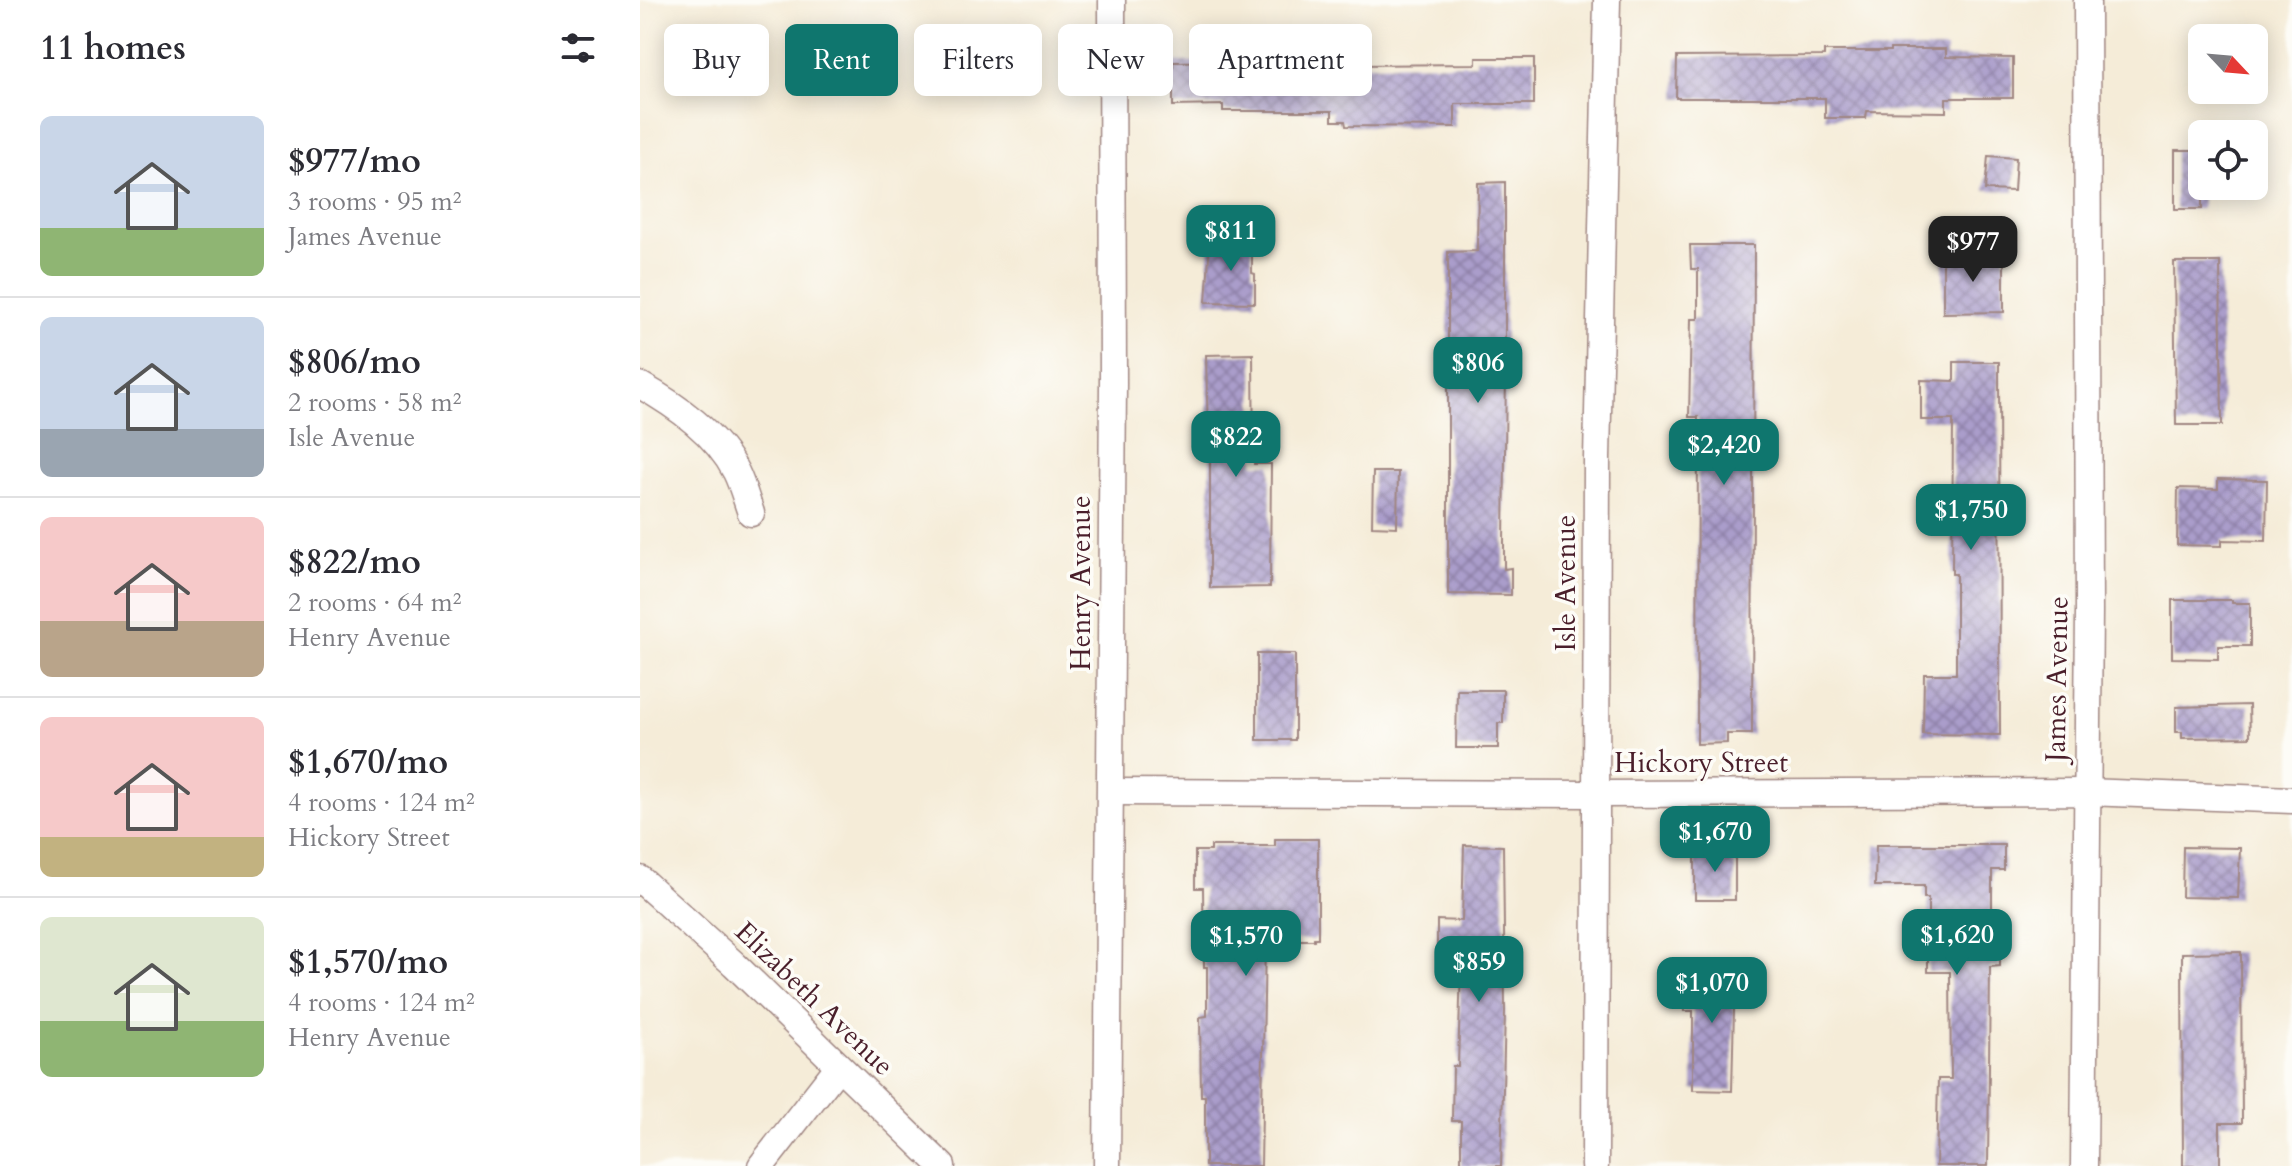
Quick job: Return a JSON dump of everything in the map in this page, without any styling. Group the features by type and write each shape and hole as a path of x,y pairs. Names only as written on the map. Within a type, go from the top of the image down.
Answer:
{"street":[{"name":"Henry Avenue","path":"1107,1166 1112,0"},
{"name":"Isle Avenue","path":"1595,1166 1597,459 1607,0"},
{"name":"James Avenue","path":"2084,1166 2087,0"},
{"path":"640,385 666,399 722,449 736,473 751,513"},
{"name":"Hickory Street","path":"1111,792 2087,792 2292,800"},
{"name":"Elizabeth Avenue","path":"640,879 734,964 942,1166"},
{"path":"761,1166 838,1067"}],"building":[{"path":"1946,49 1946,57 2013,58 2013,98 1946,98 1946,112 1867,111 1866,118 1825,118 1825,98 1676,98 1677,57 1824,56 1824,51"},
{"path":"1476,58 1534,58 1534,104 1455,104 1455,127 1346,126 1345,121 1332,121 1332,111 1223,111 1223,105 1173,106 1173,62 1189,62 1189,96 1372,96 1372,65 1476,64"},
{"path":"2175,150 2188,150 2188,200 2202,200 2202,209 2175,209"},
{"path":"1988,156 2016,158 2014,191 1985,190"},
{"path":"1505,182 1505,344 1513,344 1513,368 1506,368 1504,569 1511,568 1511,595 1448,594 1448,252 1477,251 1478,183"},
{"path":"1210,242 1252,242 1255,303 1206,302"},
{"path":"1690,245 1754,245 1752,734 1727,734 1727,743 1697,744 1698,417 1689,417 1691,319 1698,319 1698,269 1691,269"},
{"path":"1943,255 2004,255 2004,312 1943,313"},
{"path":"2174,262 2220,262 2222,425 2176,425"},
{"path":"1253,354 1254,464 1271,464 1270,587 1210,588 1210,435 1206,355"},
{"path":"1954,362 1999,362 2000,735 1923,734 1924,674 1956,674 1956,574 1952,574 1953,420 1921,420 1921,380 1954,381"},
{"path":"1373,472 1398,472 1397,527 1372,526"},
{"path":"2218,479 2267,480 2266,541 2222,540 2222,546 2177,545 2178,488 2218,489"},
{"path":"2172,600 2250,603 2250,646 2218,646 2218,659 2172,658"},
{"path":"1257,654 1295,654 1295,740 1257,740"},
{"path":"1457,690 1503,690 1503,723 1498,723 1498,748 1456,748"},
{"path":"2249,705 2250,737 2182,738 2182,732 2176,732 2176,707"},
{"path":"1275,839 1318,839 1318,938 1265,940 1261,1166 1205,1166 1200,1017 1207,1016 1207,967 1204,967 1203,888 1195,888 1195,851 1211,851 1211,846 1275,846"},
{"path":"1464,845 1503,846 1505,1011 1501,1166 1461,1166 1461,1121 1452,1121 1453,1066 1458,1066 1461,967 1437,967 1437,920 1462,921"},
{"path":"1876,845 2004,845 2004,870 1992,870 1992,934 2000,934 2000,966 1990,967 1988,1166 1936,1166 1938,1079 1951,1079 1950,972 1928,972 1928,898 1924,898 1924,886 1875,886"},
{"path":"2183,847 2240,848 2238,898 2182,897"},
{"path":"1695,849 1735,849 1735,900 1695,900"},
{"path":"2241,952 2242,1123 2220,1123 2220,1166 2183,1166 2182,953"},
{"path":"1686,965 1735,967 1732,1091 1693,1090 1693,1011 1684,1011"}]}
